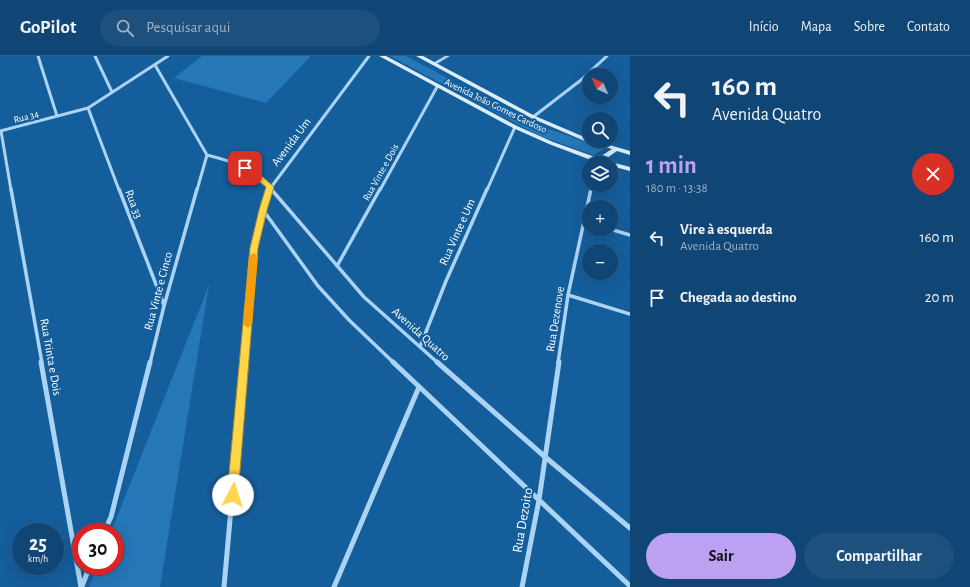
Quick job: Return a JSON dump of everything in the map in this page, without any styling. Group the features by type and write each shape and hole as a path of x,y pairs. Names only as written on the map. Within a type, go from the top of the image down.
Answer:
{"main road":[{"name":"Avenida João Gomes Cardoso","path":"382,56 437,87 515,127 584,156"},
{"name":"Avenida João Gomes Cardoso","path":"420,56 533,117 582,138"},
{"name":"Avenida João Gomes Cardoso","path":"609,148 630,153"},
{"path":"606,156 615,150"},
{"path":"618,166 630,169"}],"street":[{"path":"38,56 57,116"},
{"path":"95,56 112,92"},
{"name":"Rua 34","path":"1,131 88,108 168,56"},
{"name":"Avenida Um","path":"224,587 254,248 263,210 270,187 369,56"},
{"path":"433,64 448,56"},
{"path":"602,56 606,57"},
{"path":"533,117 581,80 606,57"},
{"path":"156,65 206,155"},
{"name":"Rua Vinte e Dois","path":"337,266 437,87"},
{"name":"Rua 33","path":"88,108 164,306"},
{"name":"Rua Vinte e Um","path":"420,347 446,281 515,127"},
{"name":"Rua Trinta e Dois","path":"1,131 81,587"},
{"name":"Avenida Quatro","path":"206,155 236,162 254,173 270,187 364,297 544,456 630,528"},
{"name":"Rua Vinte e Cinco","path":"108,523 111,517 164,306 206,155"},
{"path":"263,210 318,286 348,320 630,586"},
{"name":"Rua Dezenove","path":"544,456 568,295 582,230"},
{"path":"618,231 630,235"},
{"path":"568,295 630,314"},
{"path":"334,587 419,387"},
{"name":"Rua Dezoito","path":"522,587 539,500 544,456"},
{"path":"81,587 86,575"}],"shaded area":[{"path":"202,56 311,56 266,103 174,78"},
{"path":"390,56 406,56 503,108 548,129 582,140 582,148 605,148 594,155 540,136"},
{"path":"209,285 160,587 89,587 94,575 124,575 124,523 115,523"}],"slow traffic":[{"path":"248,324 254,256"}],"route":[{"path":"233,495 254,248 270,187 254,173 245,168"}]}
